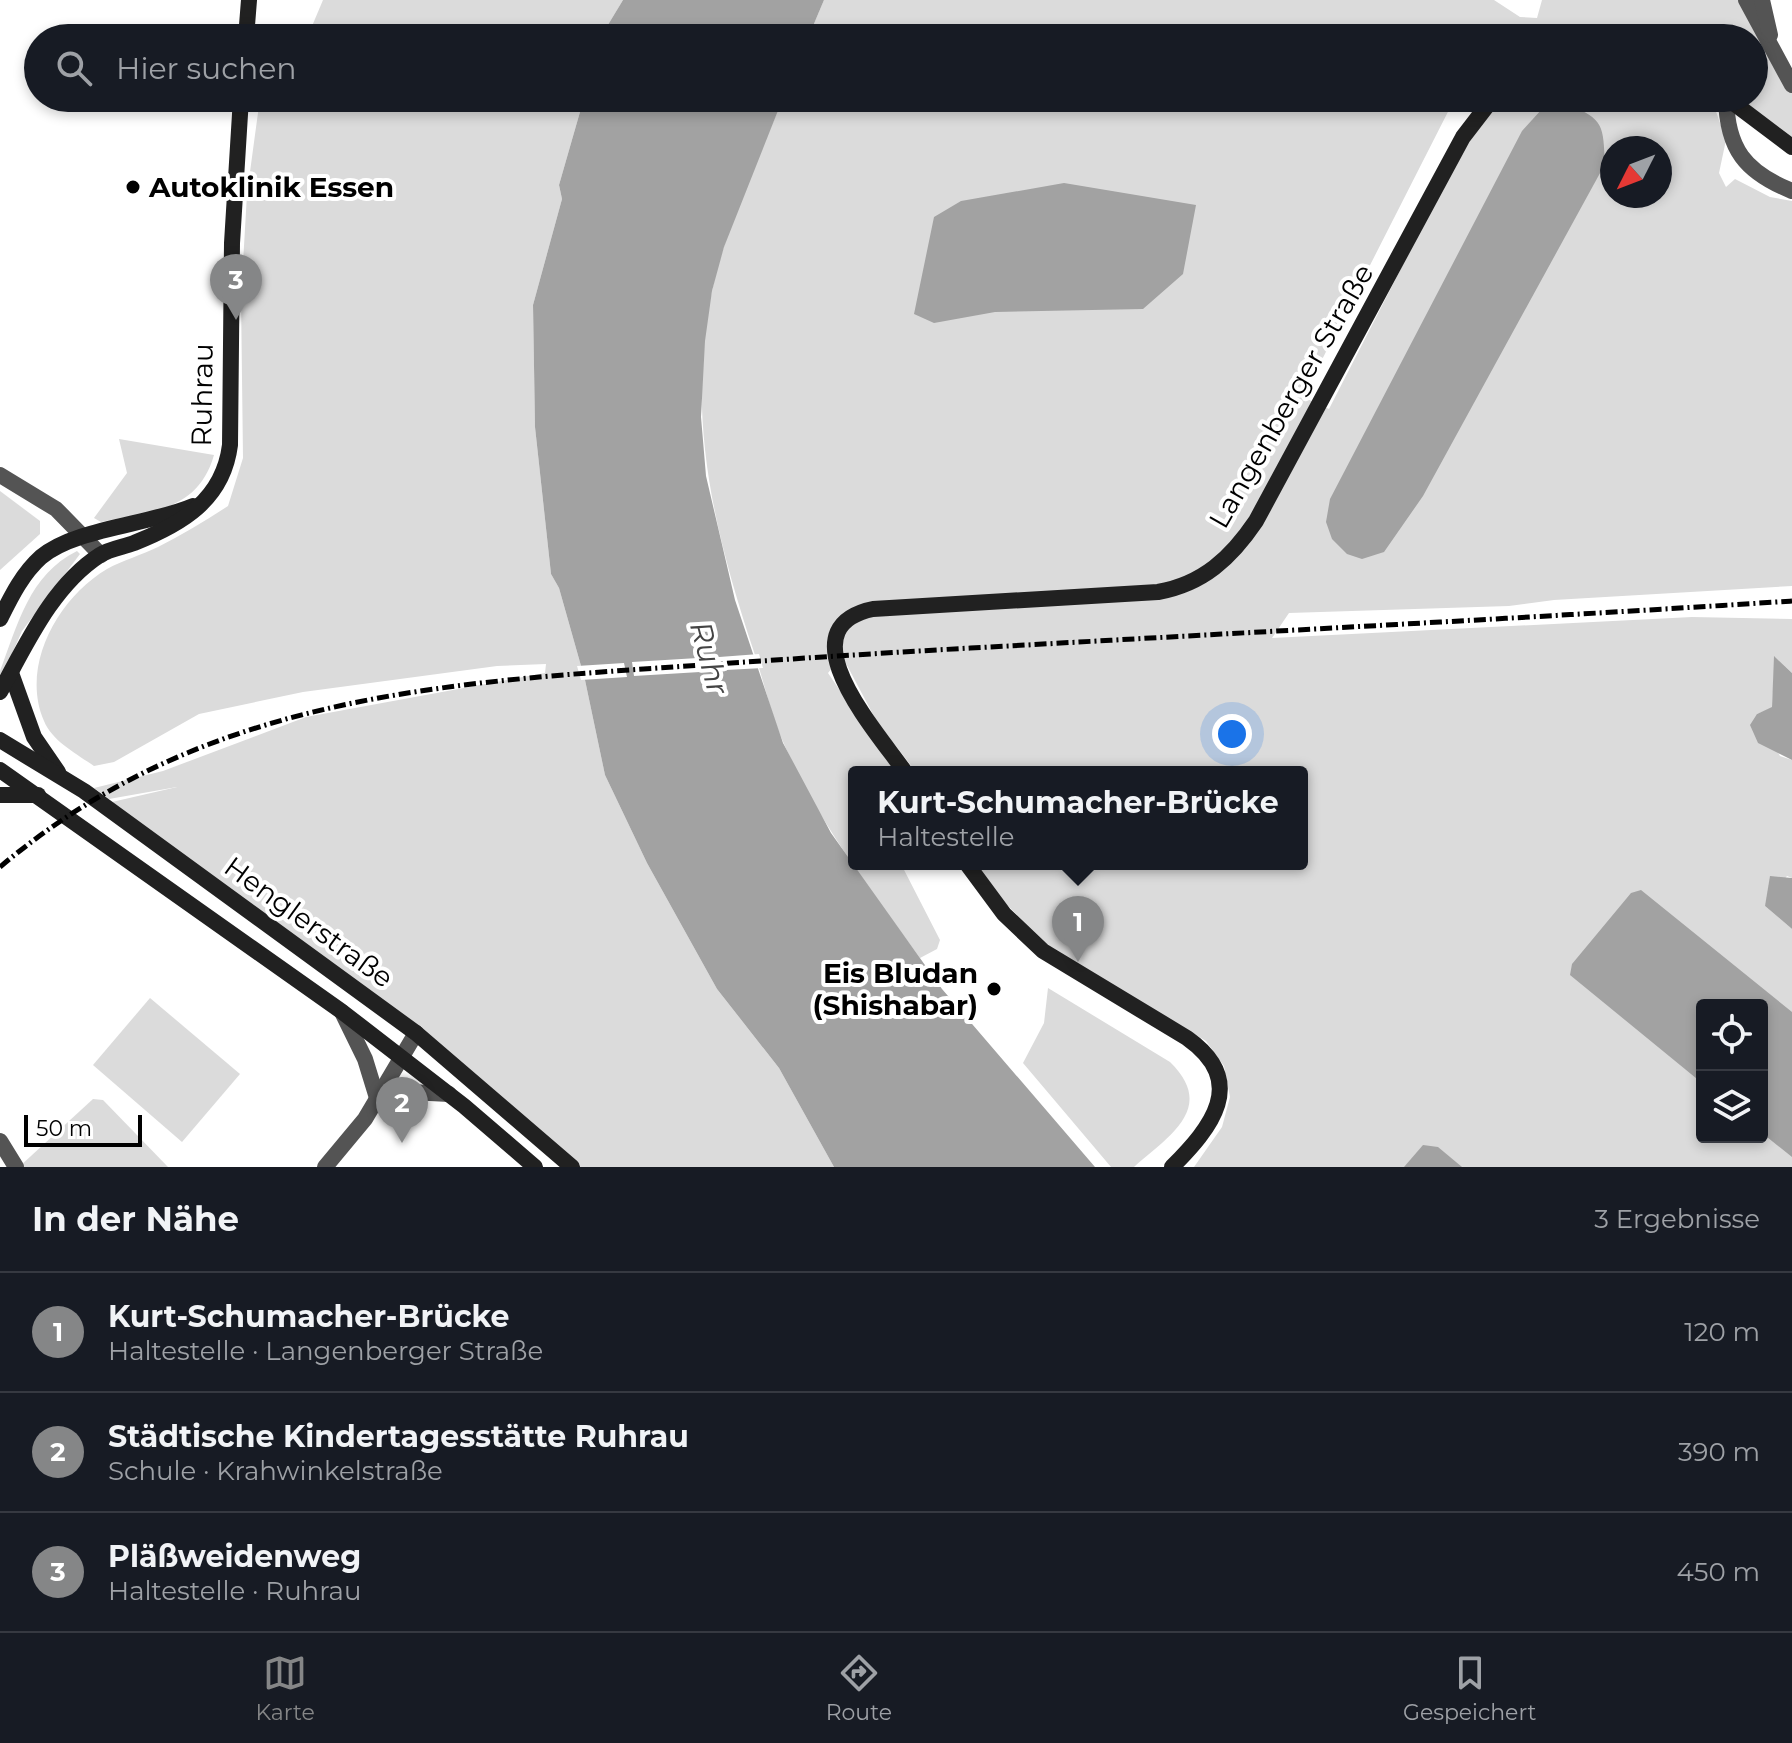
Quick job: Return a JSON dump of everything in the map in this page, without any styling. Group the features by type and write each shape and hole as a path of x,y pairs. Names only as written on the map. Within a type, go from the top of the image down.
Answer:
{"main road":[{"path":"247,24 249,0"},
{"name":"Ruhrau","path":"0,692 24,644 60,594 101,555 175,526 202,506 222,474 230,445 232,243 240,112"},
{"name":"Langenberger Straße","path":"901,766 838,671 833,645 842,626 854,615 873,609 1158,592 1184,587 1215,568 1256,521 1463,137 1482,112"},
{"path":"1746,112 1792,147"},
{"path":"0,619 21,581 44,555 86,537 155,520 208,497"},
{"path":"11,673 34,737 62,777"},
{"name":"Henglerstraße","path":"0,740 62,777 153,840 416,1033 572,1167"},
{"name":"Henglerstraße","path":"0,770 40,795 341,1011 449,1094 535,1167"},
{"path":"0,795 40,795"},
{"path":"971,870 1004,914 1043,951 1187,1038 1207,1057 1218,1085 1217,1108 1209,1127 1172,1167"}],"street":[{"path":"1746,0 1759,24"},
{"path":"1762,0 1767,24"},
{"path":"1768,29 1772,49"},
{"path":"1768,41 1792,85"},
{"path":"1727,112 1727,124 1739,152 1752,170 1792,191"},
{"path":"0,475 40,497 86,537 101,555"},
{"path":"341,1011 365,1059 377,1098"},
{"path":"325,1167 365,1119 416,1033"},
{"path":"377,1098 411,1092 449,1094"},
{"path":"0,1141 16,1167"}],"shaded area":[{"path":"323,0 623,0 608,24 313,24"},
{"path":"824,0 1494,0 1520,17 1537,18 1542,0 1746,0 1758,24 814,24"},
{"path":"1768,43 1792,89 1792,143 1751,112 1768,112"},
{"path":"258,112 580,112 559,185 562,199 533,305 535,427 551,574 559,588 585,680 605,775 647,863 717,989 779,1068 834,1167 573,1167 112,802 177,787 109,799 94,788 163,771 306,717 545,673 546,664 497,666 303,692 199,714 114,762 94,766 66,746 48,728 38,700 40,656 59,615 73,597 107,569 152,550 228,506 243,458 241,298 247,194"},
{"path":"777,112 1448,112 1303,397 1329,409 1470,134 1491,112 1716,112 1726,140 1719,173 1726,187 1735,179 1770,197 1792,201 1792,586 1554,600 1509,606 1289,613 1272,638 1692,617 1792,619 1792,673 1775,657 1772,708 1757,714 1780,756 1792,760 1792,878 1787,876 1765,906 1792,929 1792,1167 1194,1167 1222,1127 1230,1097 1224,1066 1206,1041 1054,951 1000,898 980,870 1308,870 1308,766 911,766 876,720 842,656 828,673 891,766 848,766 848,857 813,801 784,744 740,608 716,519 703,429 702,383 704,337 718,266 734,217"},
{"path":"119,439 214,455 206,474 184,499 153,511 101,522 94,518 127,473"},
{"path":"0,491 40,521 40,534 0,570"},
{"path":"77,551 80,554 22,631 0,681 0,671 27,602 47,573"},
{"path":"857,870 904,870 940,940 937,949 920,958"},
{"path":"1048,988 1170,1062 1183,1078 1189,1093 1183,1120 1134,1167 1111,1167 1023,1063 1044,1023"},
{"path":"150,998 240,1074 182,1142 93,1065"},
{"path":"93,1099 103,1100 168,1167 19,1167"}],"water":[{"path":"623,0 824,0 814,24 608,24"},
{"name":"Ruhr","path":"580,112 777,112 724,247 712,291 705,341 701,417 706,476 735,600 783,743 831,833 848,857 848,870 857,870 942,989 1095,1167 834,1167 779,1068 717,989 647,863 605,775 585,680 559,588 551,574 535,427 533,305 562,199 559,185"},
{"path":"1539,112 1589,114 1600,126 1603,136 1600,136 1600,173 1423,496 1384,552 1362,559 1347,554 1332,539 1326,522 1330,499 1522,131"},
{"path":"1064,183 1196,205 1183,274 1143,309 995,312 934,323 914,314 934,217 961,201"},
{"path":"1774,656 1792,673 1792,760 1758,743 1750,725 1757,714 1772,707"},
{"path":"1770,876 1792,878 1792,929 1765,906"},
{"path":"1641,890 1792,1012 1792,1157 1768,1138 1768,999 1696,999 1696,1078 1570,975 1572,964 1631,893"},
{"path":"1423,1145 1438,1147 1462,1167 1404,1167"}],"pier":[{"path":"759,654 763,668 707,671 706,658"},
{"path":"698,658 700,672 634,676 632,662"},
{"path":"624,663 627,677 581,680 577,666"}],"railway":[{"path":"0,867 74,812 150,769 230,737 312,712 395,695 569,674 746,662 1792,601"}],"place":[{"name":"Autoklinik Essen","path":"133,187"},
{"name":"Pläßweidenweg","path":"236,320"},
{"name":"Kurt-Schumacher-Brücke","path":"1078,962"},
{"name":"Eis Bludan (Shishabar)","path":"994,989"},
{"name":"Städtische Kindertagesstätte Ruhrau","path":"402,1143"}]}
